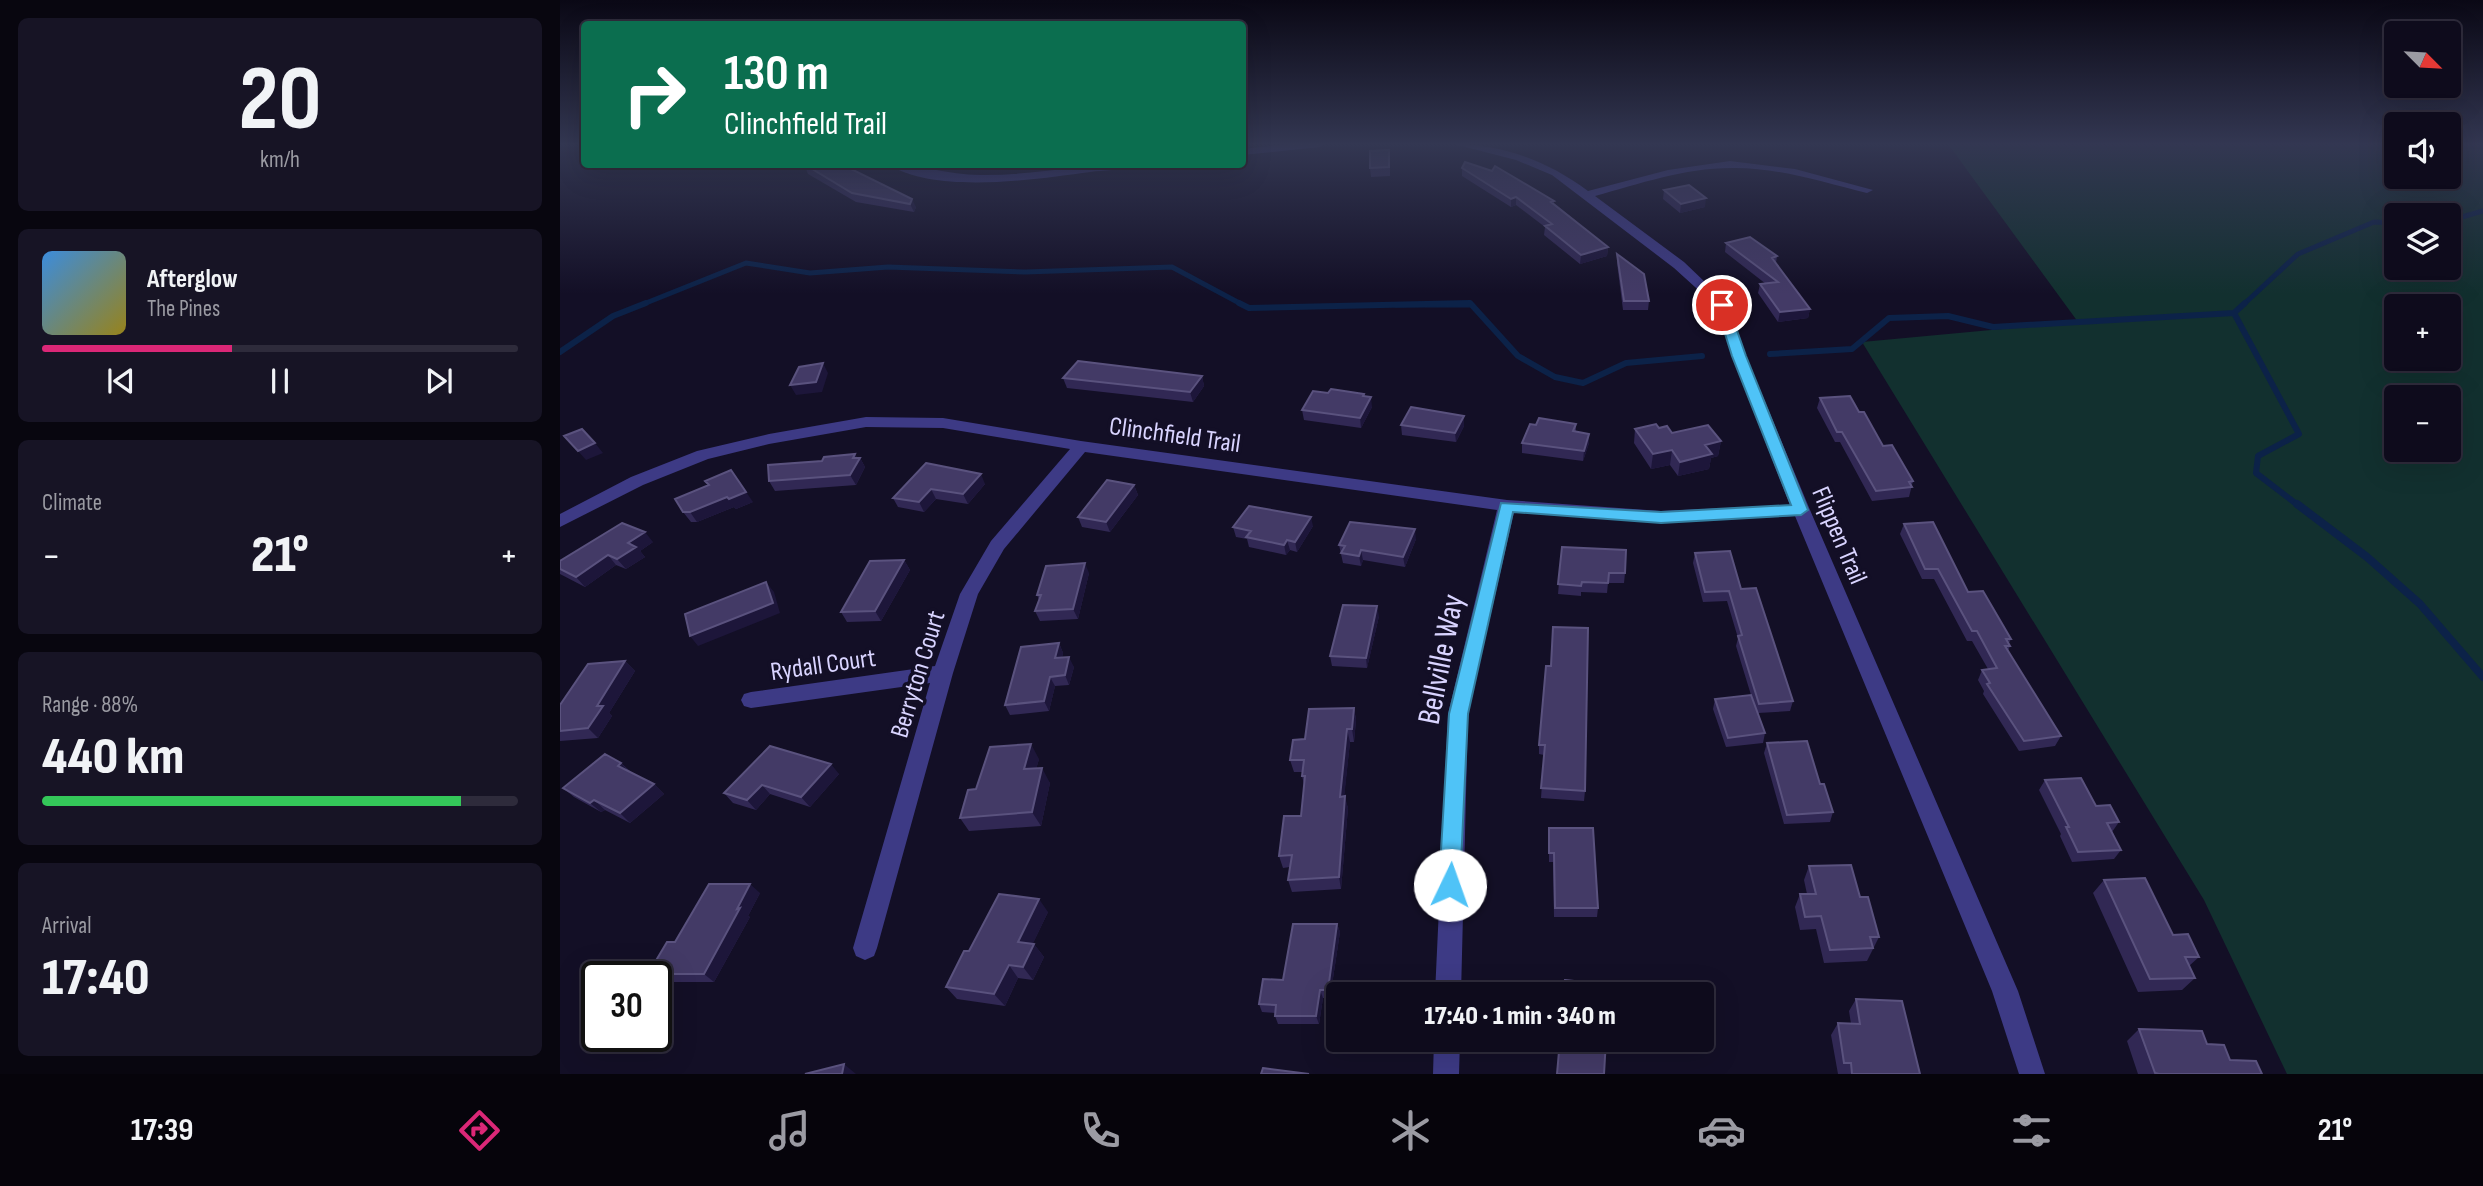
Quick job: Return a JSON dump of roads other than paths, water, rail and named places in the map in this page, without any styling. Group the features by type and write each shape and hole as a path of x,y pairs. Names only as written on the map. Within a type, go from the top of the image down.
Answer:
{"street":[{"name":"Flippen Trail","path":"1587,195 1679,265 1722,305 1739,356 1801,510 2005,991 2032,1074"},
{"name":"Clinchfield Trail","path":"560,521 637,481 703,455 769,439 866,422 943,423 1081,446 1507,506 1661,517 1801,510"},
{"name":"Berryton Court","path":"865,948 943,673 969,594 997,545 1081,446"},
{"name":"Bellville Way","path":"1448,982 1458,714 1507,506"},
{"name":"Rydall Court","path":"751,700 943,673"},
{"path":"1446,1074 1447,1052"}],"waterway":[{"path":"2461,217 2483,211"},
{"path":"2243,305 2298,254 2374,222 2384,222"},
{"path":"646,303 746,263 810,273 888,267 1025,272 1172,267 1243,305"},
{"path":"560,352 613,316 646,303"},
{"path":"641,305 646,303"},
{"path":"1239,303 1243,305"},
{"path":"2234,313 2245,303"},
{"path":"1243,305 1249,308 1472,305"},
{"path":"1396,305 1472,305"},
{"path":"1472,305 1518,356 1555,377 1583,383 1626,363 1702,356"},
{"path":"1770,354 1852,349 1889,318 1948,316 1993,327 2234,313"},
{"path":"2234,313 2299,434 2258,456 2256,473 2299,506"},
{"path":"2297,504 2367,557 2420,604 2483,677"}]}
